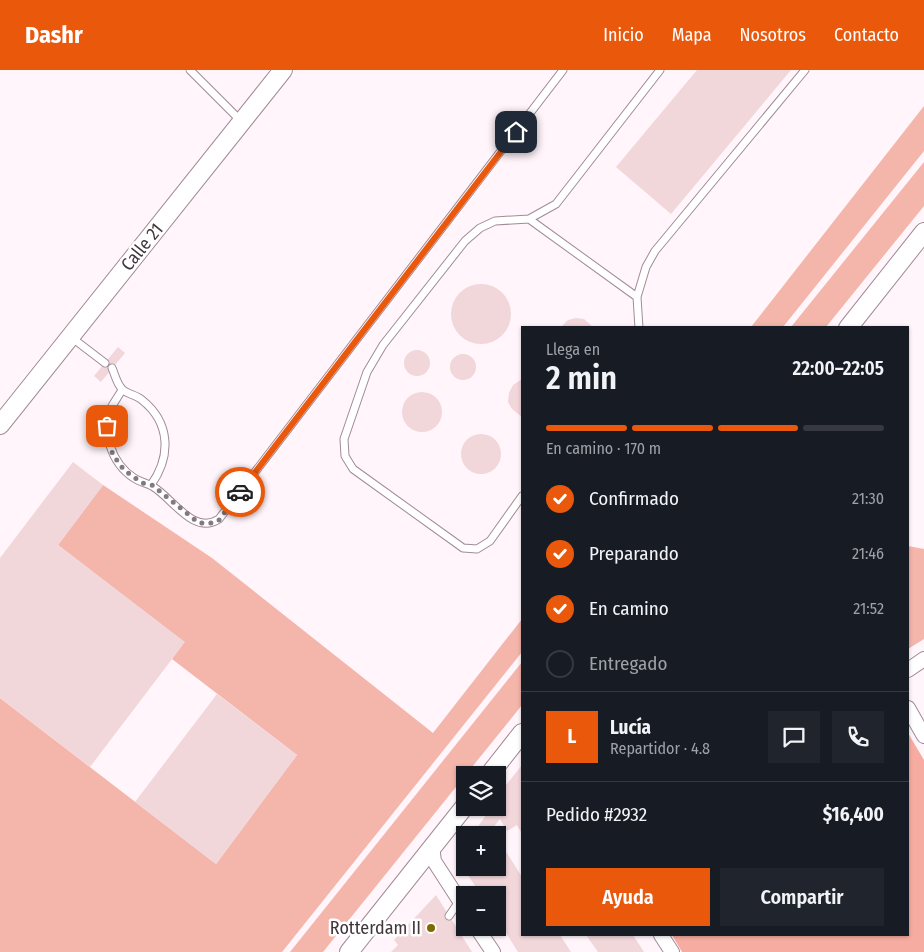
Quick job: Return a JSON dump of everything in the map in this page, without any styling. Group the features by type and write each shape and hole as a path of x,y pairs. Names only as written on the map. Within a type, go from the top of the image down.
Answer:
{"street":[{"name":"Calle 21","path":"0,425 284,70"},
{"path":"850,326 922,239"},
{"path":"909,669 924,659"},
{"path":"909,710 924,736"},
{"path":"496,766 521,734"},
{"path":"349,952 457,816"},
{"path":"432,847 434,861 456,896"},
{"path":"482,936 493,952"},
{"path":"662,936 672,952"}],"lane":[{"path":"190,70 242,122"},
{"path":"122,390 109,416 108,437 113,455 124,470 142,483 152,485 199,523 213,523 219,520 563,70"},
{"path":"521,497 490,541 477,549 463,548 353,469 345,456 344,439 367,372 379,352 465,241 480,228 495,221 529,219 556,204 660,70"},
{"path":"639,326 637,297 646,267 655,251 805,70"},
{"path":"529,219 637,297"},
{"path":"70,336 104,363"},
{"path":"112,368 122,390 140,398 160,420 165,438 165,456 162,468 152,485"},
{"path":"449,916 456,910"}],"shaded area":[{"path":"924,106 924,151 784,326 752,326"},
{"path":"924,162 924,206 827,326 792,326"},
{"path":"103,485 212,558 433,733 521,620 521,653 282,952 0,952 0,698 216,864 297,755 172,659 184,642 58,545"},
{"path":"909,546 924,549 924,639 909,648"},
{"path":"521,663 521,706 473,766 456,766 456,787 323,952 290,952"},
{"path":"909,735 924,760 924,952 682,952 673,936 909,936"}],"building":[{"path":"697,70 791,70 671,214 616,167"},
{"path":"481,284 498,289 506,297 511,314 506,331 498,339 481,344 464,339 456,331 451,314 456,297 464,289"},
{"path":"584,319 592,326 562,326 568,320"},
{"path":"118,347 125,353 101,382 94,376"},
{"path":"417,350 426,354 430,363 426,372 417,376 408,372 404,363 408,354"},
{"path":"463,354 472,358 476,367 472,376 463,380 454,376 450,367 454,358"},
{"path":"521,380 521,416 512,409 508,402 509,393 513,385"},
{"path":"426,392 433,395 439,401 442,412 441,420 433,429 426,432 418,432 411,429 403,420 402,408 405,401 414,393"},
{"path":"485,434 492,437 498,443 501,454 500,462 492,471 485,474 477,474 470,471 462,462 461,450 464,443 473,435"},
{"path":"73,462 103,485 58,545 185,642 90,767 0,698 0,558"},
{"path":"217,694 297,755 216,864 135,802"},
{"path":"521,766 521,832 517,825 507,831 506,826 500,819 494,826 478,826 485,816 506,816 506,785"},
{"path":"506,852 521,875 521,936 561,936 571,952 518,952 506,933 506,886 475,886 468,876 506,876"},
{"name":"Rotterdam II","path":"436,895 456,927 456,936 462,936 472,952 391,952 398,945 394,940"},
{"path":"587,936 634,936 644,952 598,952"}],"way so far":[{"path":"107,426 113,455 124,470 142,483 152,485 199,523 213,523 219,520 240,492"}],"place":[{"name":"Rotterdam II","path":"431,928"}],"route":[{"path":"240,492 516,132"}]}
